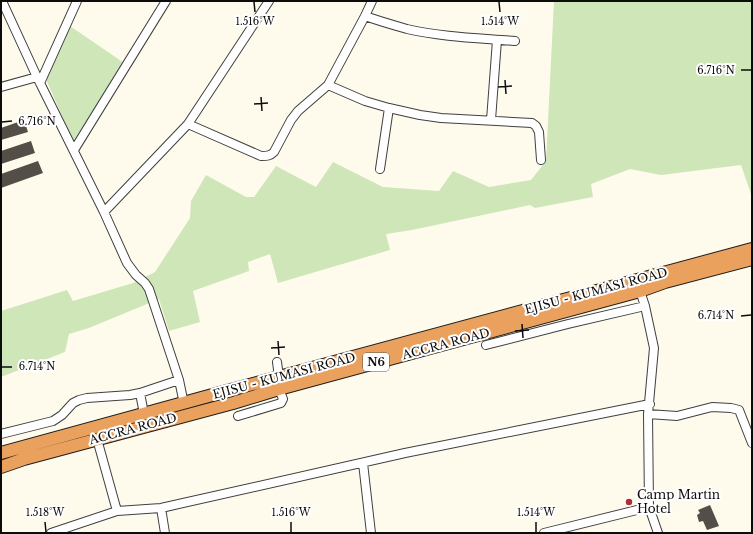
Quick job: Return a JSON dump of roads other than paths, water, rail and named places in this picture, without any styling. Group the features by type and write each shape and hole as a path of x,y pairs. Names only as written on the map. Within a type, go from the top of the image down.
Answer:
{"highway":[{"name":"EJISU - KUMASI ROAD","path":"1,453 144,414 279,383 752,249"},
{"name":"ACCRA ROAD","path":"1,467 97,439 233,403 279,383 640,291 665,282 752,259"}],"street":[{"path":"2,1 38,80 74,150 127,263 149,289 179,380 184,404"},
{"path":"38,80 77,1"},
{"path":"74,150 166,1"},
{"path":"104,212 188,124 269,1"},
{"path":"188,124 262,156 271,156 298,111 328,85 366,16 372,1"},
{"path":"366,16 408,29 449,35 515,41"},
{"path":"491,120 497,40"},
{"path":"1,87 38,80"},
{"path":"328,85 365,101 389,108 441,118 532,123 536,126 539,132 541,160"},
{"path":"380,169 389,108"},
{"path":"640,291 645,306 654,348 648,414 649,507 658,533"},
{"path":"486,345 645,306"},
{"path":"238,416 281,403 283,399 276,362"},
{"path":"1,434 53,421 62,415 73,403 79,400 140,393 179,380"},
{"path":"140,393 144,414"},
{"path":"51,533 117,511 161,508 412,451 650,404"},
{"path":"648,414 677,416 712,407 739,410 752,443"},
{"path":"97,439 117,511"},
{"path":"363,463 371,533"},
{"path":"544,533 649,507"},
{"path":"161,508 165,533"}],"place":[{"name":"Camp Martin Hotel","path":"629,502"}]}
